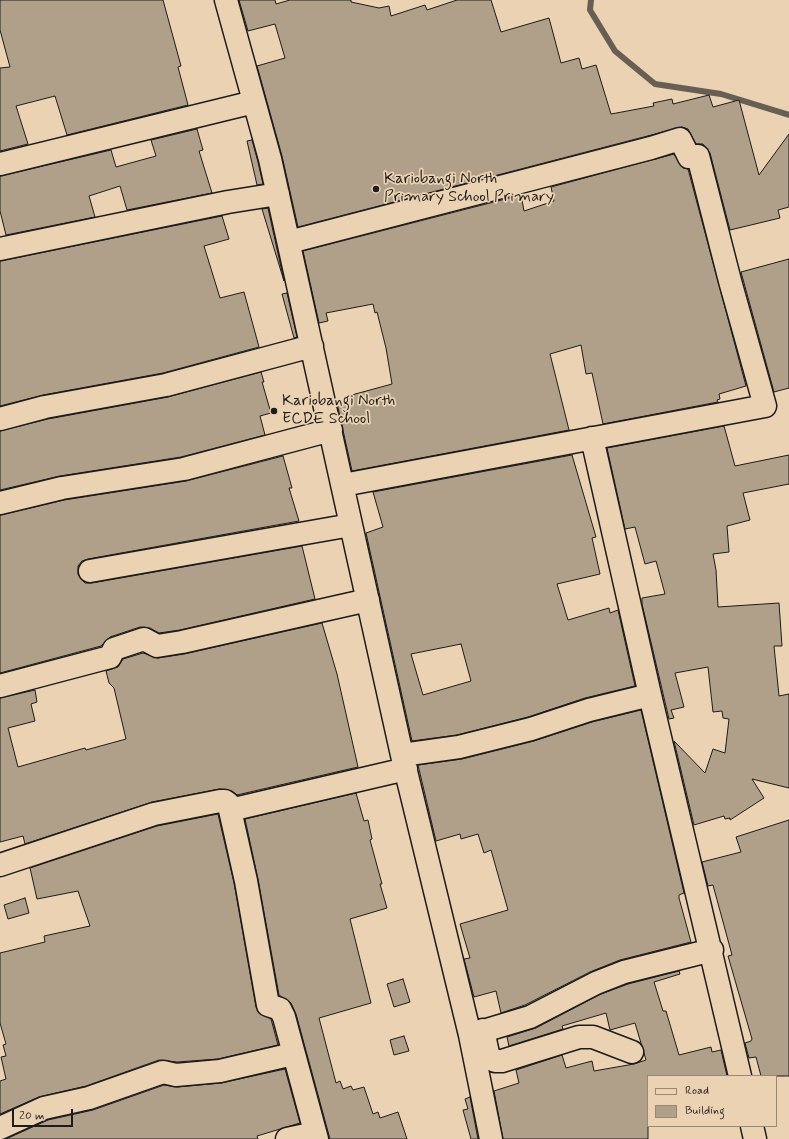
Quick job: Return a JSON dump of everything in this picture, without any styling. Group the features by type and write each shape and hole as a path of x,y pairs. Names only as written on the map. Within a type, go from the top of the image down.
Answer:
{"street":[{"path":"226,0 278,194 404,762 476,1033 491,1139"},
{"path":"0,164 254,102"},
{"path":"289,242 651,148 680,138 689,157 698,156 730,281 765,406 343,485"},
{"path":"0,249 228,202 278,194"},
{"path":"0,419 45,407 166,385 312,346"},
{"path":"0,503 62,488 184,468 331,430"},
{"path":"592,438 650,695 712,950 740,1075"},
{"path":"90,570 351,525"},
{"path":"0,686 110,658 114,649 144,639 158,646 182,642 368,600"},
{"path":"230,810 531,729 589,710 650,695"},
{"path":"0,865 154,814 220,801 225,801 229,804 246,880 268,1005 280,1010 282,1013 316,1136 287,1139"},
{"path":"476,1033 530,1016 596,983 624,972 712,950"},
{"path":"476,1033 489,1058 494,1061 502,1061 579,1037 593,1037 632,1052"},
{"path":"0,1128 44,1108 98,1096 163,1072 176,1075 220,1071 293,1054"},
{"path":"752,1127 755,1139"}],"building":[{"path":"0,0 163,0 181,66 178,67 188,105 67,135 55,96 16,106 28,144 0,151 0,68 10,67 0,30"},
{"path":"239,0 275,0 276,4 290,0 351,0 351,2 379,8 389,6 391,16 425,5 427,10 457,0 491,0 501,32 549,18 561,63 579,58 582,69 596,65 611,114 654,106 653,103 672,99 673,104 709,95 713,107 739,100 759,175 789,134 789,207 778,210 780,218 730,230 710,153 703,144 696,144 688,129 682,127 298,227 282,156 257,66 285,58 275,24 248,31"},
{"path":"197,129 203,150 199,151 212,193 127,210 120,186 89,196 95,217 6,235 0,211 0,176 111,150 116,167 156,156 151,140"},
{"path":"252,140 263,184 257,185 247,141"},
{"path":"674,154 683,168 688,169 746,386 719,394 720,399 717,400 718,402 603,424 592,373 586,374 581,345 550,354 569,430 352,471 337,403 349,400 348,396 392,384 386,348 377,312 375,313 373,304 326,313 328,321 319,323 303,251 521,195 524,211 554,201 551,187"},
{"path":"268,208 284,281 262,209"},
{"path":"222,216 229,239 204,246 220,298 244,292 259,347 163,373 43,395 0,406 0,261"},
{"path":"789,259 789,388 774,392 741,272"},
{"path":"287,293 297,337 294,338 282,294"},
{"path":"261,372 264,382 262,382 271,413 260,416 265,435 181,457 60,476 0,490 0,431 48,419 168,397"},
{"path":"724,426 735,466 789,455 789,484 743,493 750,520 727,526 729,552 713,554 716,570 718,607 779,603 782,646 774,646 779,696 789,694 789,788 752,779 764,798 730,820 730,818 725,819 724,816 694,825 674,741 705,773 713,749 725,753 729,719 723,718 722,711 713,712 708,667 675,673 684,707 671,710 674,718 669,719 642,604 642,598 665,594 656,561 645,564 635,527 625,529 607,448"},
{"path":"572,455 596,537 592,538 600,574 557,584 568,620 609,608 610,613 618,610 635,686 585,698 528,717 457,735 412,741 366,533 383,527 373,492","holes":["461,644 471,681 423,695 411,654"]},
{"path":"283,456 292,488 289,488 299,521 88,559 82,561 78,566 78,574 85,583 92,583 302,546 315,599 180,630 159,633 150,628 140,627 110,637 101,646 0,673 0,515 64,500 186,481"},
{"path":"322,623 337,674 358,767 237,795 232,791 220,789 152,802 25,844 23,836 0,842 0,698 35,690 37,702 31,704 35,721 8,728 18,767 85,748 86,750 126,739 114,688 109,683 106,671 118,667 123,659 143,653 158,658 184,654"},
{"path":"641,710 684,893 679,895 679,898 691,942 620,960 590,972 525,1005 501,1013 496,991 474,997 464,959 470,958 460,924 508,910 491,850 484,853 478,834 461,839 460,834 436,841 418,765 462,759 534,741 592,722"},
{"path":"356,793 364,821 368,820 372,839 370,840 387,908 350,919 371,1003 319,1018 336,1083 340,1081 343,1089 351,1086 353,1090 364,1087 373,1114 378,1112 380,1118 398,1112 407,1139 330,1139 296,1014 291,1003 279,995 258,879 245,819"},
{"path":"218,814 234,883 256,1007 259,1013 271,1019 278,1045 218,1059 177,1062 159,1060 86,1086 39,1097 0,1114 0,1081 6,1079 1,1057 6,1056 3,1045 6,1044 0,1023 0,953 45,942 44,936 90,926 78,891 37,899 30,868 157,826"},
{"path":"789,820 789,1076 761,1075 756,1057 749,1058 745,1043 751,1041 752,1039 728,956 732,955 713,885 708,886 702,862 741,852 736,837"},
{"path":"25,898 29,913 8,919 4,905"},
{"path":"679,971 680,974 654,982 663,1011 666,1011 679,1055 711,1047 712,1052 721,1050 727,1075 647,1075 648,1139 503,1139 494,1091 519,1083 516,1070 562,1055 566,1068 592,1061 594,1071 634,1064 646,1060 635,1023 610,1030 606,1013 562,1026 563,1029 509,1046 507,1037 536,1028 601,994 628,984"},
{"path":"403,979 410,1002 394,1007 387,984"},
{"path":"404,1036 409,1051 394,1055 390,1040"},
{"path":"285,1069 300,1123 257,1136 258,1139 6,1139 48,1120 93,1110 164,1085 177,1087 221,1083"},
{"path":"470,1097 478,1139 471,1139 463,1110 468,1109 465,1099"}],"waterway":[{"path":"591,0 590,10 615,51 655,84 721,94 789,115"}],"place":[{"name":"Kariobangi North Primary School Primary","path":"376,189"},
{"name":"Kariobangi North ECDE School","path":"274,411"}]}
